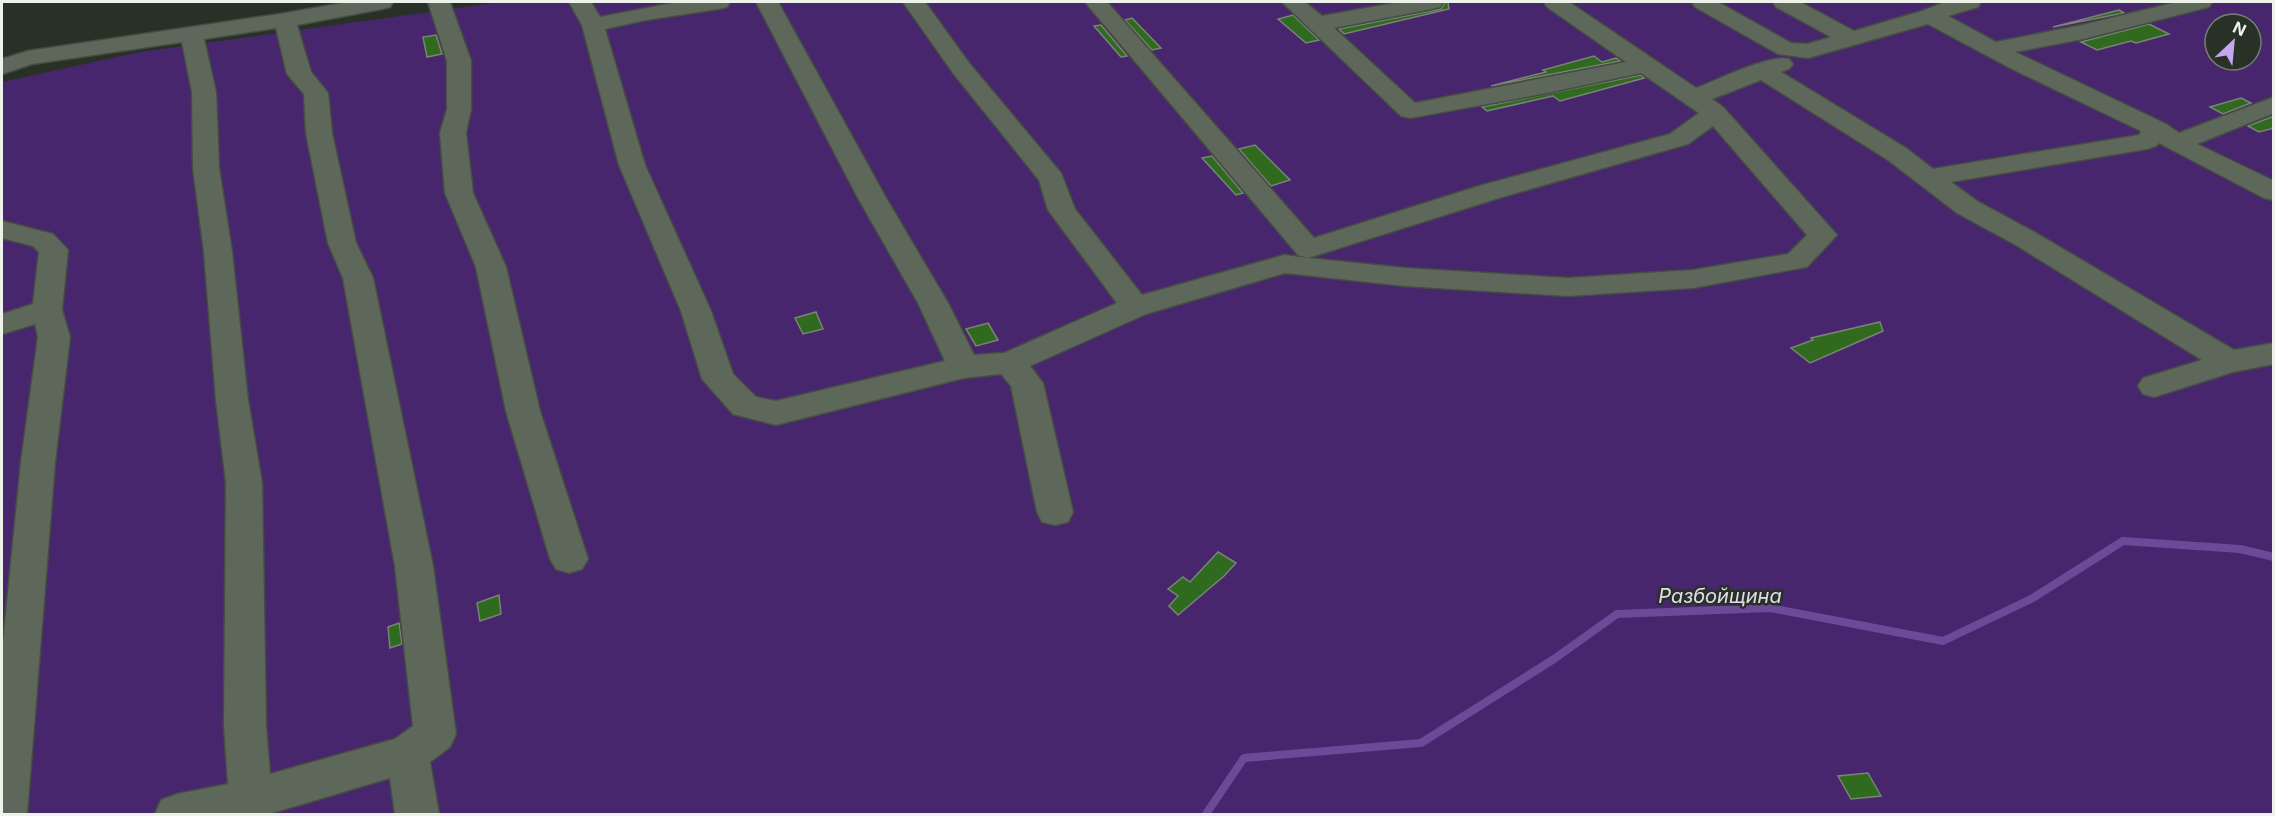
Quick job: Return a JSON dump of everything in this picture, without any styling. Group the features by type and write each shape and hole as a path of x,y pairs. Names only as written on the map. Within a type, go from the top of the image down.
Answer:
{"lane":[{"path":"2,67 39,56 192,35 382,2"},
{"path":"439,2 459,61 459,109 453,132 459,193 491,267 523,411 569,559"},
{"path":"719,2 646,13 587,13 632,165 696,311 718,379 745,406 776,413 964,367 1008,363 1135,307 1306,257 1489,192 1679,139 1704,105 1761,70 1807,55 1808,51"},
{"path":"767,2 872,198 933,303 964,367"},
{"path":"914,2 961,68 1052,179 1062,210 1135,307"},
{"path":"1096,2 1306,257 1405,278 1568,287 1693,279 1797,261 1823,235 1704,105 1555,2"},
{"path":"1293,2 1410,111 1542,87 1644,64"},
{"path":"1317,24 1432,2"},
{"path":"1703,2 1786,49 1808,51 1947,6 1996,49 2020,64 2274,192"},
{"path":"1784,2 1850,38"},
{"path":"1996,49 2083,32 2201,2"},
{"path":"177,814 251,800 407,754 435,735 414,566 358,278 342,243 319,133 316,93 299,74 287,26 280,21"},
{"path":"192,35 204,92 206,168 218,252 232,399 244,483 245,726 251,800"},
{"path":"1761,70 1931,177 1966,207 2026,239 2229,362"},
{"path":"1931,177 2147,141 2274,104"},
{"path":"2,229 43,240 54,250 47,310 54,337 38,462 5,797"},
{"path":"2,324 47,310"},
{"path":"2154,386 2229,362 2274,353"},
{"path":"1008,363 1027,383 1054,512"},
{"path":"407,754 417,814"}],"shaded area":[{"path":"501,2 2273,2 2273,814 2,814 2,82 140,52"}],"building":[{"path":"1445,2 1448,2 1449,9 1344,34 1339,29 1441,9"},
{"path":"2119,10 2124,13 2053,27"},
{"path":"1293,15 1319,40 1306,43 1278,19"},
{"path":"1132,18 1161,48 1152,50 1125,20"},
{"path":"2149,24 2169,34 2097,50 2081,42"},
{"path":"1101,25 1127,56 1121,57 1094,26"},
{"path":"436,35 442,54 427,57 423,37"},
{"path":"1594,56 1602,62 1616,58 1620,61 1491,86 1546,72 1543,70"},
{"path":"1641,75 1644,78 1560,101 1553,96 1487,111 1482,107"},
{"path":"2241,98 2251,103 2223,114 2210,107"},
{"path":"2274,116 2274,128 2259,132 2248,126"},
{"path":"1255,145 1290,180 1271,186 1239,149"},
{"path":"1212,156 1243,193 1236,195 1202,158"},
{"path":"816,312 823,329 803,334 795,318"},
{"path":"1880,322 1883,331 1810,363 1791,348 1813,340 1811,338"},
{"path":"988,323 998,340 976,346 966,329"},
{"path":"1218,552 1236,563 1178,615 1169,606 1178,596 1168,589 1183,577 1190,582"},
{"path":"499,595 501,614 480,621 477,603"},
{"path":"399,623 402,644 390,648 388,627"},
{"path":"1868,773 1881,796 1851,799 1838,776"}],"waterway":[{"name":"Разбойщина","path":"1206,814 1244,758 1421,743 1554,659 1617,614 1770,608 1943,641 2031,599 2123,541 2240,549 2274,557"}]}
